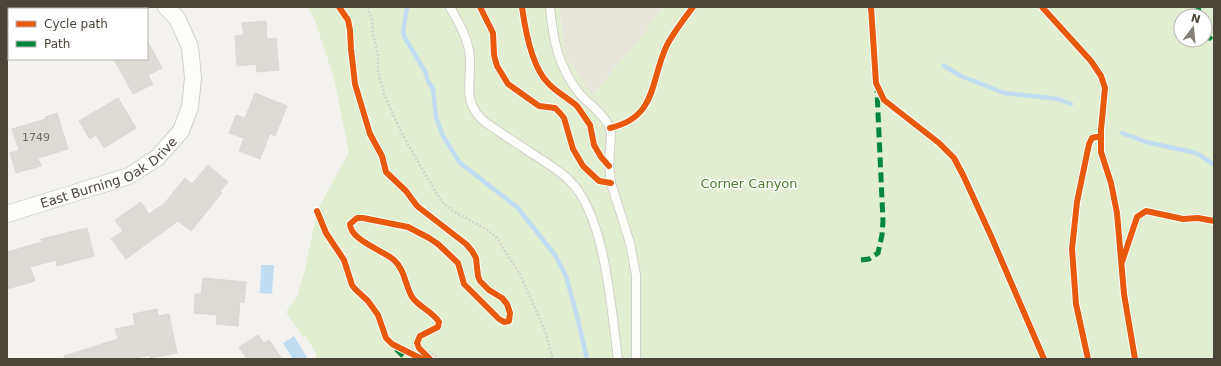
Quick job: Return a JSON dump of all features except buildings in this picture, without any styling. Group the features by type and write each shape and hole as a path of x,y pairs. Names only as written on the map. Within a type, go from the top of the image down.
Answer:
{"street":[{"name":"East Burning Oak Drive","path":"7,214 129,176 157,158 181,131 190,107 193,78 190,47 177,18 166,7"}],"lane":[{"path":"450,7 462,28 469,49 469,93 474,111 478,117 559,171 574,185 586,202 596,228 605,266 618,359"},
{"path":"550,7 554,40 558,56 564,70 579,93 602,117 612,133 610,166 611,183 630,243 636,275 636,359"}],"path":[{"path":"368,7 378,55 378,72 384,94 402,134 441,201 453,211 486,228 496,237 521,276 545,331 553,359"},
{"path":"419,348 430,359"},
{"path":"424,353 430,352 439,359"}],"shaded area":[{"path":"559,7 662,7 639,40 592,95 565,55"}],"green space":[{"name":"Corner Canyon","path":"308,7 559,7 565,55 592,95 639,40 662,7 1214,7 1214,359 317,359 315,357 317,355 306,336 303,337 286,312 297,297 305,270 317,211 349,152 334,78 315,21"}],"water":[{"path":"261,265 274,265 272,294 260,293"},
{"path":"294,336 308,359 293,359 283,343"}],"waterway":[{"path":"407,7 403,32 405,38 425,71 428,81 433,89 436,117 443,136 460,163 517,207 555,255 566,276 587,359"},
{"path":"944,66 961,76 1004,93 1058,99 1071,104"},
{"path":"1122,133 1146,142 1192,152 1200,155 1214,165"}],"marked path":[{"path":"861,260 869,259 878,253 882,235 883,221 877,91"},
{"path":"396,349 406,359"}],"cycle path":[{"path":"339,7 348,20 355,84 370,134 382,156 386,172 406,191 417,206 466,244 476,258 480,281 489,290 502,298 507,304 510,313 509,321 504,322 499,319 464,284 458,263 438,244 429,238 408,227 357,218 350,224 351,230 361,240 398,264 412,297 439,322 438,327 420,336 417,343 419,348 430,359"},
{"path":"480,7 493,33 494,55 497,66 508,84 539,106 555,108 564,118 573,149 583,166 599,181 611,183"},
{"path":"522,7 530,47 542,76 551,86 577,106 590,125 594,145 601,157 609,166"},
{"path":"610,128 626,123 637,115 645,106 650,96 667,45 693,7"},
{"path":"871,7 876,83 884,100 939,143 954,158 991,236 1044,359"},
{"path":"1042,7 1091,61 1101,76 1105,88 1101,130 1101,152 1111,183 1117,213 1124,294 1135,359"},
{"path":"1088,359 1076,304 1072,249 1077,202 1089,144 1092,138 1101,136"},
{"path":"317,211 326,233 344,260 352,285 368,301 378,315 386,338 392,344 422,359"},
{"path":"1122,262 1137,217 1146,211 1183,219 1198,218 1214,221"}]}
